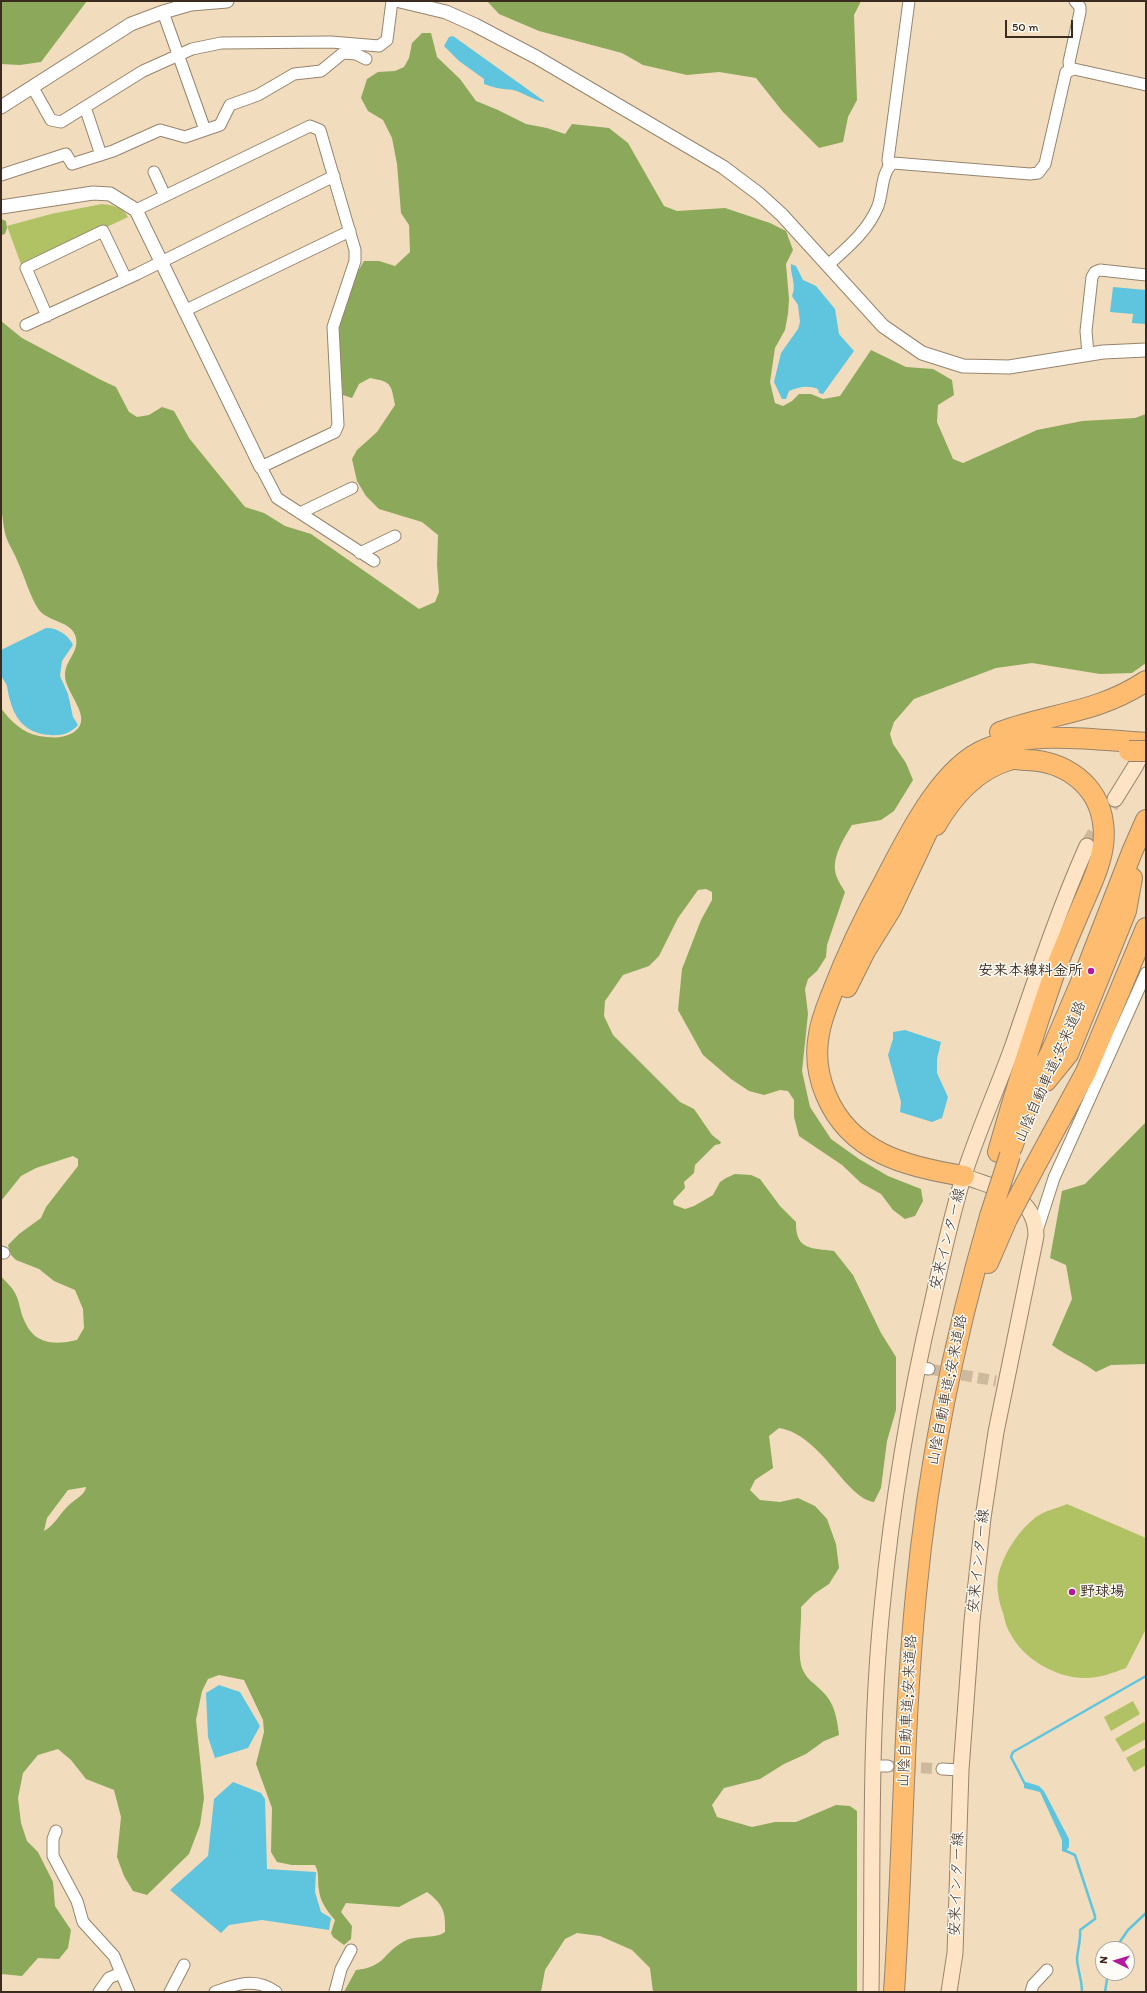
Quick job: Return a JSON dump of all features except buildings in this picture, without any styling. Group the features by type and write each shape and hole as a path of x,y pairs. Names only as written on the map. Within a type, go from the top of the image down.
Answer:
{"highway":[{"path":"903,863 929,785 950,759 980,740 1006,730 1096,706 1129,692 1146,680"},
{"path":"964,1176 943,1173 895,1160 867,1146 847,1130 832,1110 822,1084 817,1056 819,1034 827,1005 852,945 949,790 966,771 989,756 1012,749 1042,746 1140,746"},
{"path":"903,863 972,780 990,768 1010,760 1044,760 1065,768 1085,783 1098,803 1104,823 1103,848 1094,878 1055,973 1007,1154 994,1216 958,1347"},
{"name":"山陰自動車道;安来道路","path":"1007,1154 1042,1080 1068,1054 1101,975 1126,911 1134,853 1146,821"},
{"path":"994,1216 1034,1168 1086,1072 1146,928"},
{"name":"山陰自動車道;安来道路","path":"894,1992 908,1693 916,1594 931,1474 958,1347"},
{"name":"山陰自動車道;安来道路","path":"899,1992 909,1772 919,1621 938,1465 958,1347"}],"main road":[{"path":"1115,799 1136,765 1140,746"},
{"name":"安来インター線","path":"871,1992 873,1887 872,1766 882,1609 892,1521 907,1423 923,1368 949,1227 964,1176 1011,1050 1068,889 1087,846"},
{"name":"安来インター線","path":"949,1992 955,1954 961,1770 972,1621 983,1518 996,1432 1001,1382 1031,1267 1036,1236 1034,1220 1024,1203 1012,1195 964,1176"}],"street":[{"path":"1,108 131,24 163,12 191,4 227,1"},
{"path":"33,88 51,120 61,122 143,71 192,49 221,43 330,42 379,46 387,40 392,1"},
{"path":"400,1 446,12 475,25 536,57 717,163 759,194 828,265 883,326 908,345 922,353 942,361 980,368 1009,367 1122,350 1146,350"},
{"path":"889,166 888,160 909,1"},
{"path":"1070,70 1069,62 1080,12 1080,7 1075,1"},
{"path":"163,12 205,130"},
{"path":"1,175 66,154 72,164 101,155 160,130 185,137 220,125 230,105 258,94 286,77 294,74 321,71 343,53 356,54 366,59"},
{"path":"828,265 857,239 870,221 878,206 886,171 893,163 1030,174 1038,173 1045,164 1066,72 1074,69 1146,85"},
{"path":"86,107 101,155"},
{"path":"136,210 310,126 320,130 355,250 355,261 333,327 338,425 335,432 261,467"},
{"path":"154,172 165,196"},
{"path":"26,325 126,279 334,176"},
{"path":"1,207 93,193 110,194 136,210 184,311 261,467 278,498 374,561"},
{"path":"184,311 350,230"},
{"path":"47,316 26,268 103,231 126,279"},
{"path":"1088,354 1086,331 1092,277 1095,272 1100,270 1146,275"},
{"path":"300,513 352,488"},
{"path":"360,553 395,536"},
{"path":"1036,1236 1054,1178 1146,973"},
{"path":"872,1766 888,1766"},
{"path":"942,1769 961,1770"},
{"path":"56,1831 53,1839 53,1856 77,1901 83,1922 114,1956 129,1992"},
{"path":"335,1992 341,1969 351,1950"},
{"path":"170,1992 184,1965"},
{"path":"1031,1992 1033,1985 1047,1970"},
{"path":"99,1992 109,1978 121,1973"},
{"path":"215,1992 232,1986 251,1982 264,1984 276,1992"}],"green space":[{"path":"1,1 87,1 41,62 20,65 1,64"},
{"path":"487,1 861,1 854,15 857,100 848,117 843,142 819,148 783,112 756,78 719,72 687,75 643,65 622,53 539,31 499,14"},
{"path":"422,33 431,33 437,57 460,79 476,101 526,124 547,128 565,134 572,124 609,128 628,143 664,206 677,211 725,208 770,223 786,231 793,250 786,264 789,299 788,314 785,330 775,348 770,382 775,403 783,406 792,401 799,394 811,394 823,399 840,396 871,350 906,367 933,369 952,380 954,395 938,405 937,422 953,459 963,463 1037,430 1082,421 1135,418 1146,414 1146,663 1132,673 1100,674 1032,663 996,668 914,699 894,722 890,734 893,744 906,763 913,780 894,811 881,820 852,825 839,848 835,862 835,869 839,882 845,892 827,945 826,957 817,971 808,979 805,989 808,1014 802,1071 810,1107 831,1139 859,1159 888,1176 921,1189 923,1201 915,1216 905,1219 893,1210 881,1194 861,1183 842,1165 799,1136 794,1117 794,1100 788,1091 780,1090 764,1095 749,1091 731,1079 703,1055 678,1010 682,969 701,920 712,900 712,892 706,889 698,890 678,918 659,956 649,966 623,975 605,1001 604,1016 613,1035 680,1102 694,1109 712,1135 721,1142 720,1144 715,1145 695,1165 694,1173 684,1182 685,1188 673,1201 674,1205 685,1209 694,1206 713,1195 720,1182 735,1174 751,1175 760,1179 780,1206 796,1222 796,1231 802,1243 812,1248 834,1251 853,1275 881,1333 896,1357 896,1410 887,1441 881,1488 874,1502 863,1498 853,1490 820,1453 808,1442 794,1433 779,1428 769,1436 773,1468 755,1480 750,1490 760,1500 780,1502 798,1498 815,1506 827,1519 836,1544 839,1568 829,1584 814,1594 801,1607 800,1655 802,1668 806,1675 810,1681 822,1691 833,1706 839,1735 824,1741 806,1754 784,1764 760,1779 724,1788 712,1805 717,1817 752,1827 775,1822 796,1822 836,1805 850,1806 857,1811 857,1992 653,1992 650,1968 632,1950 600,1936 577,1933 565,1939 545,1970 541,1992 344,1992 356,1970 373,1966 403,1942 413,1938 435,1936 445,1932 444,1914 437,1900 427,1892 399,1907 346,1903 341,1912 352,1926 351,1939 344,1945 333,1937 331,1933 335,1920 321,1899 315,1865 292,1865 277,1862 271,1852 272,1808 256,1764 264,1732 263,1720 244,1680 219,1675 208,1679 202,1691 196,1720 204,1798 200,1825 189,1854 147,1895 133,1891 124,1876 117,1857 121,1817 114,1790 86,1779 71,1760 58,1749 38,1755 23,1773 18,1798 21,1823 27,1841 38,1852 53,1882 55,1906 71,1930 68,1948 59,1959 38,1958 22,1976 1,1974 1,1276 15,1293 23,1319 29,1330 40,1339 54,1343 77,1340 84,1328 83,1309 75,1290 54,1281 39,1269 16,1260 11,1255 8,1245 19,1234 41,1218 46,1207 78,1166 78,1159 73,1156 36,1168 21,1176 1,1201 1,708 17,726 39,736 66,736 74,732 80,726 81,720 80,712 66,682 65,675 67,665 76,648 76,638 74,632 65,625 43,614 39,610 7,540 4,530 1,509 1,321 22,338 116,387 129,412 137,417 149,415 162,407 174,411 189,438 245,507 264,513 285,526 311,534 419,609 435,602 439,592 437,565 438,535 422,522 379,509 366,496 357,481 352,459 357,450 377,432 395,405 391,388 386,382 370,378 359,384 352,398 343,395 339,349 340,324 344,305 351,286 364,261 379,261 395,266 410,252 409,225 401,213 397,164 392,138 383,120 368,111 361,98 367,79 378,72 395,71 404,67 409,58 412,43","holes":["86,1487 85,1490 66,1508 51,1526 44,1531 47,1518 68,1490"]},
{"path":"102,204 120,209 128,217 22,267 7,226 51,214"},
{"path":"1,219 6,221 7,228 5,234 1,235"},
{"path":"1146,1122 1146,1364 1111,1365 1096,1372 1052,1345 1072,1299 1066,1265 1050,1258 1062,1191 1085,1184"},
{"name":"野球場","path":"1067,1504 1146,1538 1146,1629 1126,1668 1095,1677 1085,1678 1063,1675 1052,1671 1032,1659 1023,1651 1009,1631 1000,1602 997,1585 998,1574 1006,1555 1014,1540 1024,1528 1039,1515"},
{"path":"1133,1701 1140,1714 1111,1731 1104,1717"},
{"path":"1144,1722 1146,1725 1146,1739 1123,1752 1115,1739"},
{"path":"1146,1747 1146,1765 1134,1772 1126,1758"}],"water":[{"path":"453,36 544,102 513,90 484,84 484,79 459,61 444,46 449,37"},
{"path":"791,264 796,266 803,280 816,286 835,309 839,334 854,351 823,394 819,393 818,389 804,387 789,391 786,399 782,399 774,382 781,353 798,329 800,322 798,305 792,296 794,284"},
{"path":"1113,287 1146,290 1146,324 1132,323 1133,314 1110,312"},
{"path":"46,628 62,632 73,645 62,661 60,676 68,694 73,717 78,725 65,734 50,735 40,733 31,730 24,725 14,712 6,683 1,673 1,650"},
{"path":"905,1030 941,1042 937,1059 937,1073 948,1097 942,1118 932,1122 900,1112 901,1102 888,1055 893,1039 893,1032"},
{"path":"219,1685 240,1692 260,1726 248,1748 215,1758 208,1737 206,1693"},
{"path":"233,1782 261,1793 265,1799 267,1869 316,1872 315,1892 321,1912 331,1918 329,1930 262,1920 229,1925 221,1933 170,1890 208,1856 214,1799"},
{"path":"1026,1782 1039,1786 1044,1791 1069,1839 1069,1847 1065,1852 1062,1851 1062,1840 1040,1792 1024,1788 1024,1783"}],"waterway":[{"path":"1026,1786 1011,1757 1013,1752 1146,1676"},
{"path":"1064,1850 1075,1855 1095,1916 1095,1919 1080,1930 1077,1960 1082,1992"},
{"path":"1120,1941 1128,1930 1146,1913"},
{"path":"1105,1992 1107,1981"}],"tunnel":[{"path":"1087,846 1115,799"},
{"path":"929,1369 996,1381"},
{"path":"888,1766 942,1769"}],"place":[{"name":"安来本線料金所","path":"1091,971"},
{"name":"野球場","path":"1072,1592"}]}
